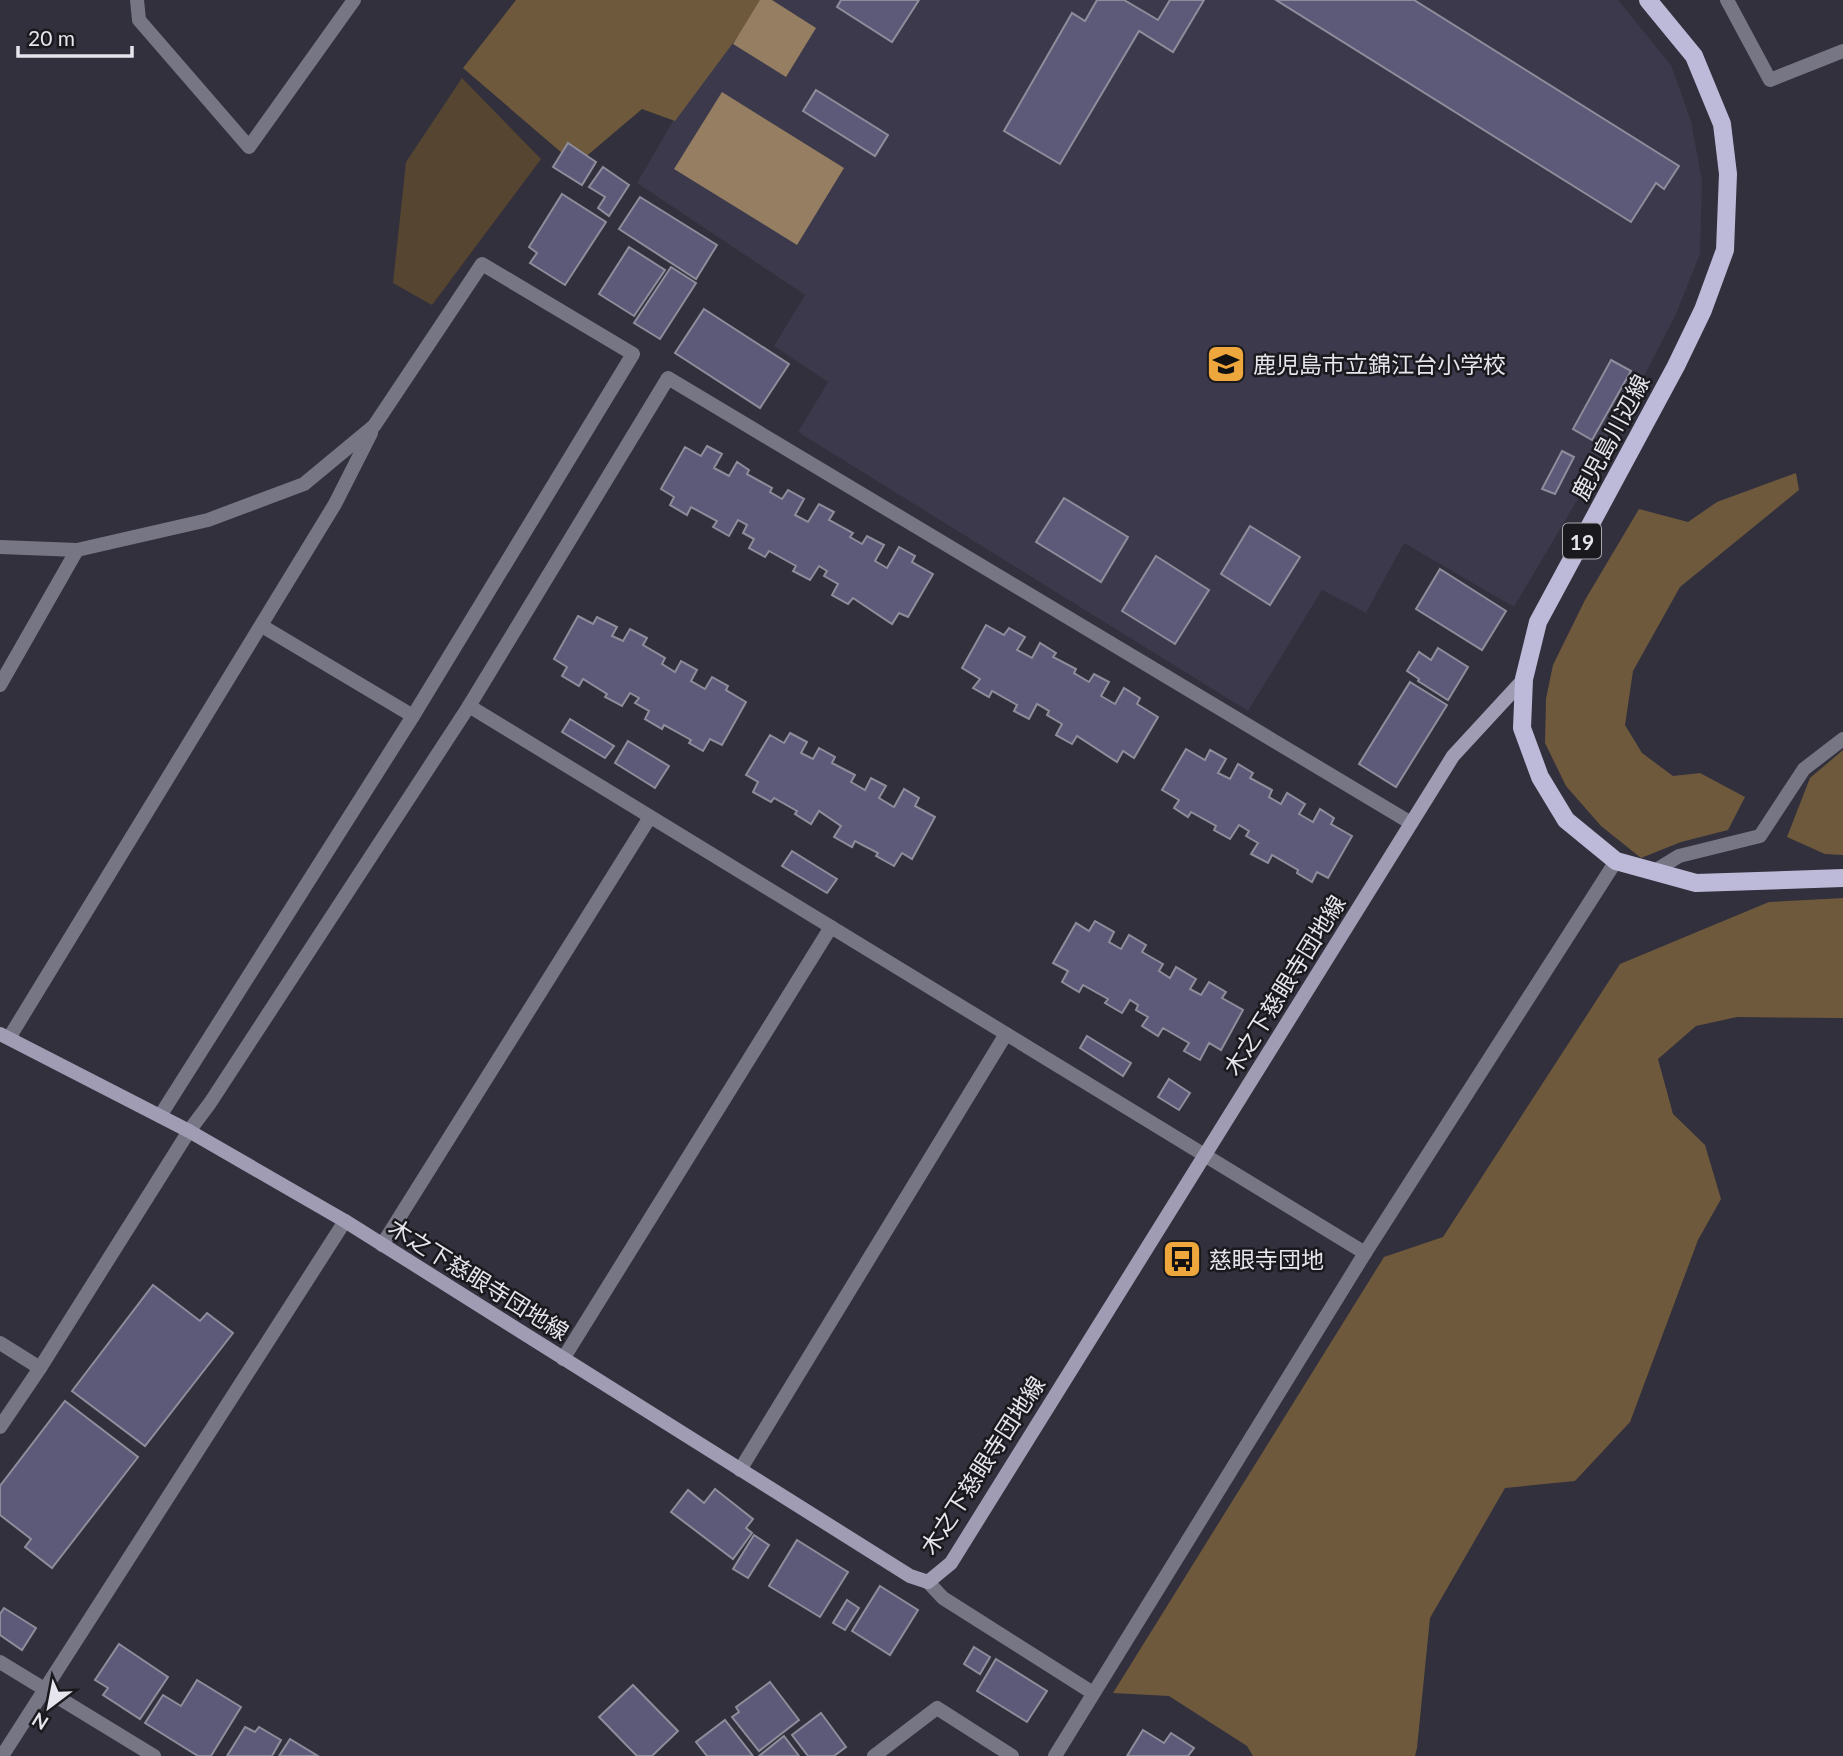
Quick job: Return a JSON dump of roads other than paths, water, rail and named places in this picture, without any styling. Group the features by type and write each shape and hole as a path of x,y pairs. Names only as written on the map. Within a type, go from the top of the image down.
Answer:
{"main road":[{"name":"鹿児島川辺線","path":"1648,0 1694,56 1722,124 1728,174 1725,250 1703,310 1676,366 1538,622 1524,678 1522,728 1540,777 1566,820 1616,861 1696,883 1843,878"}],"street":[{"path":"137,0 139,20 249,147 354,0"},
{"path":"1727,0 1770,80 1843,51"},
{"path":"5,1036 262,626 335,505 374,426 482,264 633,354 412,716 160,1116"},
{"path":"0,1427 189,1131 211,1103 469,706 668,378 1411,823"},
{"path":"0,547 77,550 208,520 304,484 374,426"},
{"path":"0,685 77,550"},
{"path":"262,626 412,716"},
{"name":"木之下慈眼寺団地線","path":"5,1036 189,1131 345,1221 910,1576 928,1583 951,1563 1453,757 1524,678"},
{"path":"469,706 1365,1253"},
{"path":"1653,872 1679,856 1760,836 1804,769 1843,739"},
{"path":"382,1245 650,817"},
{"path":"1055,1756 1365,1253 1616,861"},
{"path":"564,1359 831,927"},
{"path":"740,1470 1006,1034"},
{"path":"2,1756 345,1221"},
{"path":"0,1343 40,1368"},
{"path":"928,1583 943,1598 1093,1693"},
{"path":"0,1662 154,1756"},
{"path":"874,1756 937,1708 1012,1756"}],"place":[{"name":"鹿児島市立錦江台小学校","path":"1226,364"},
{"name":"慈眼寺団地","path":"1182,1259"}]}
